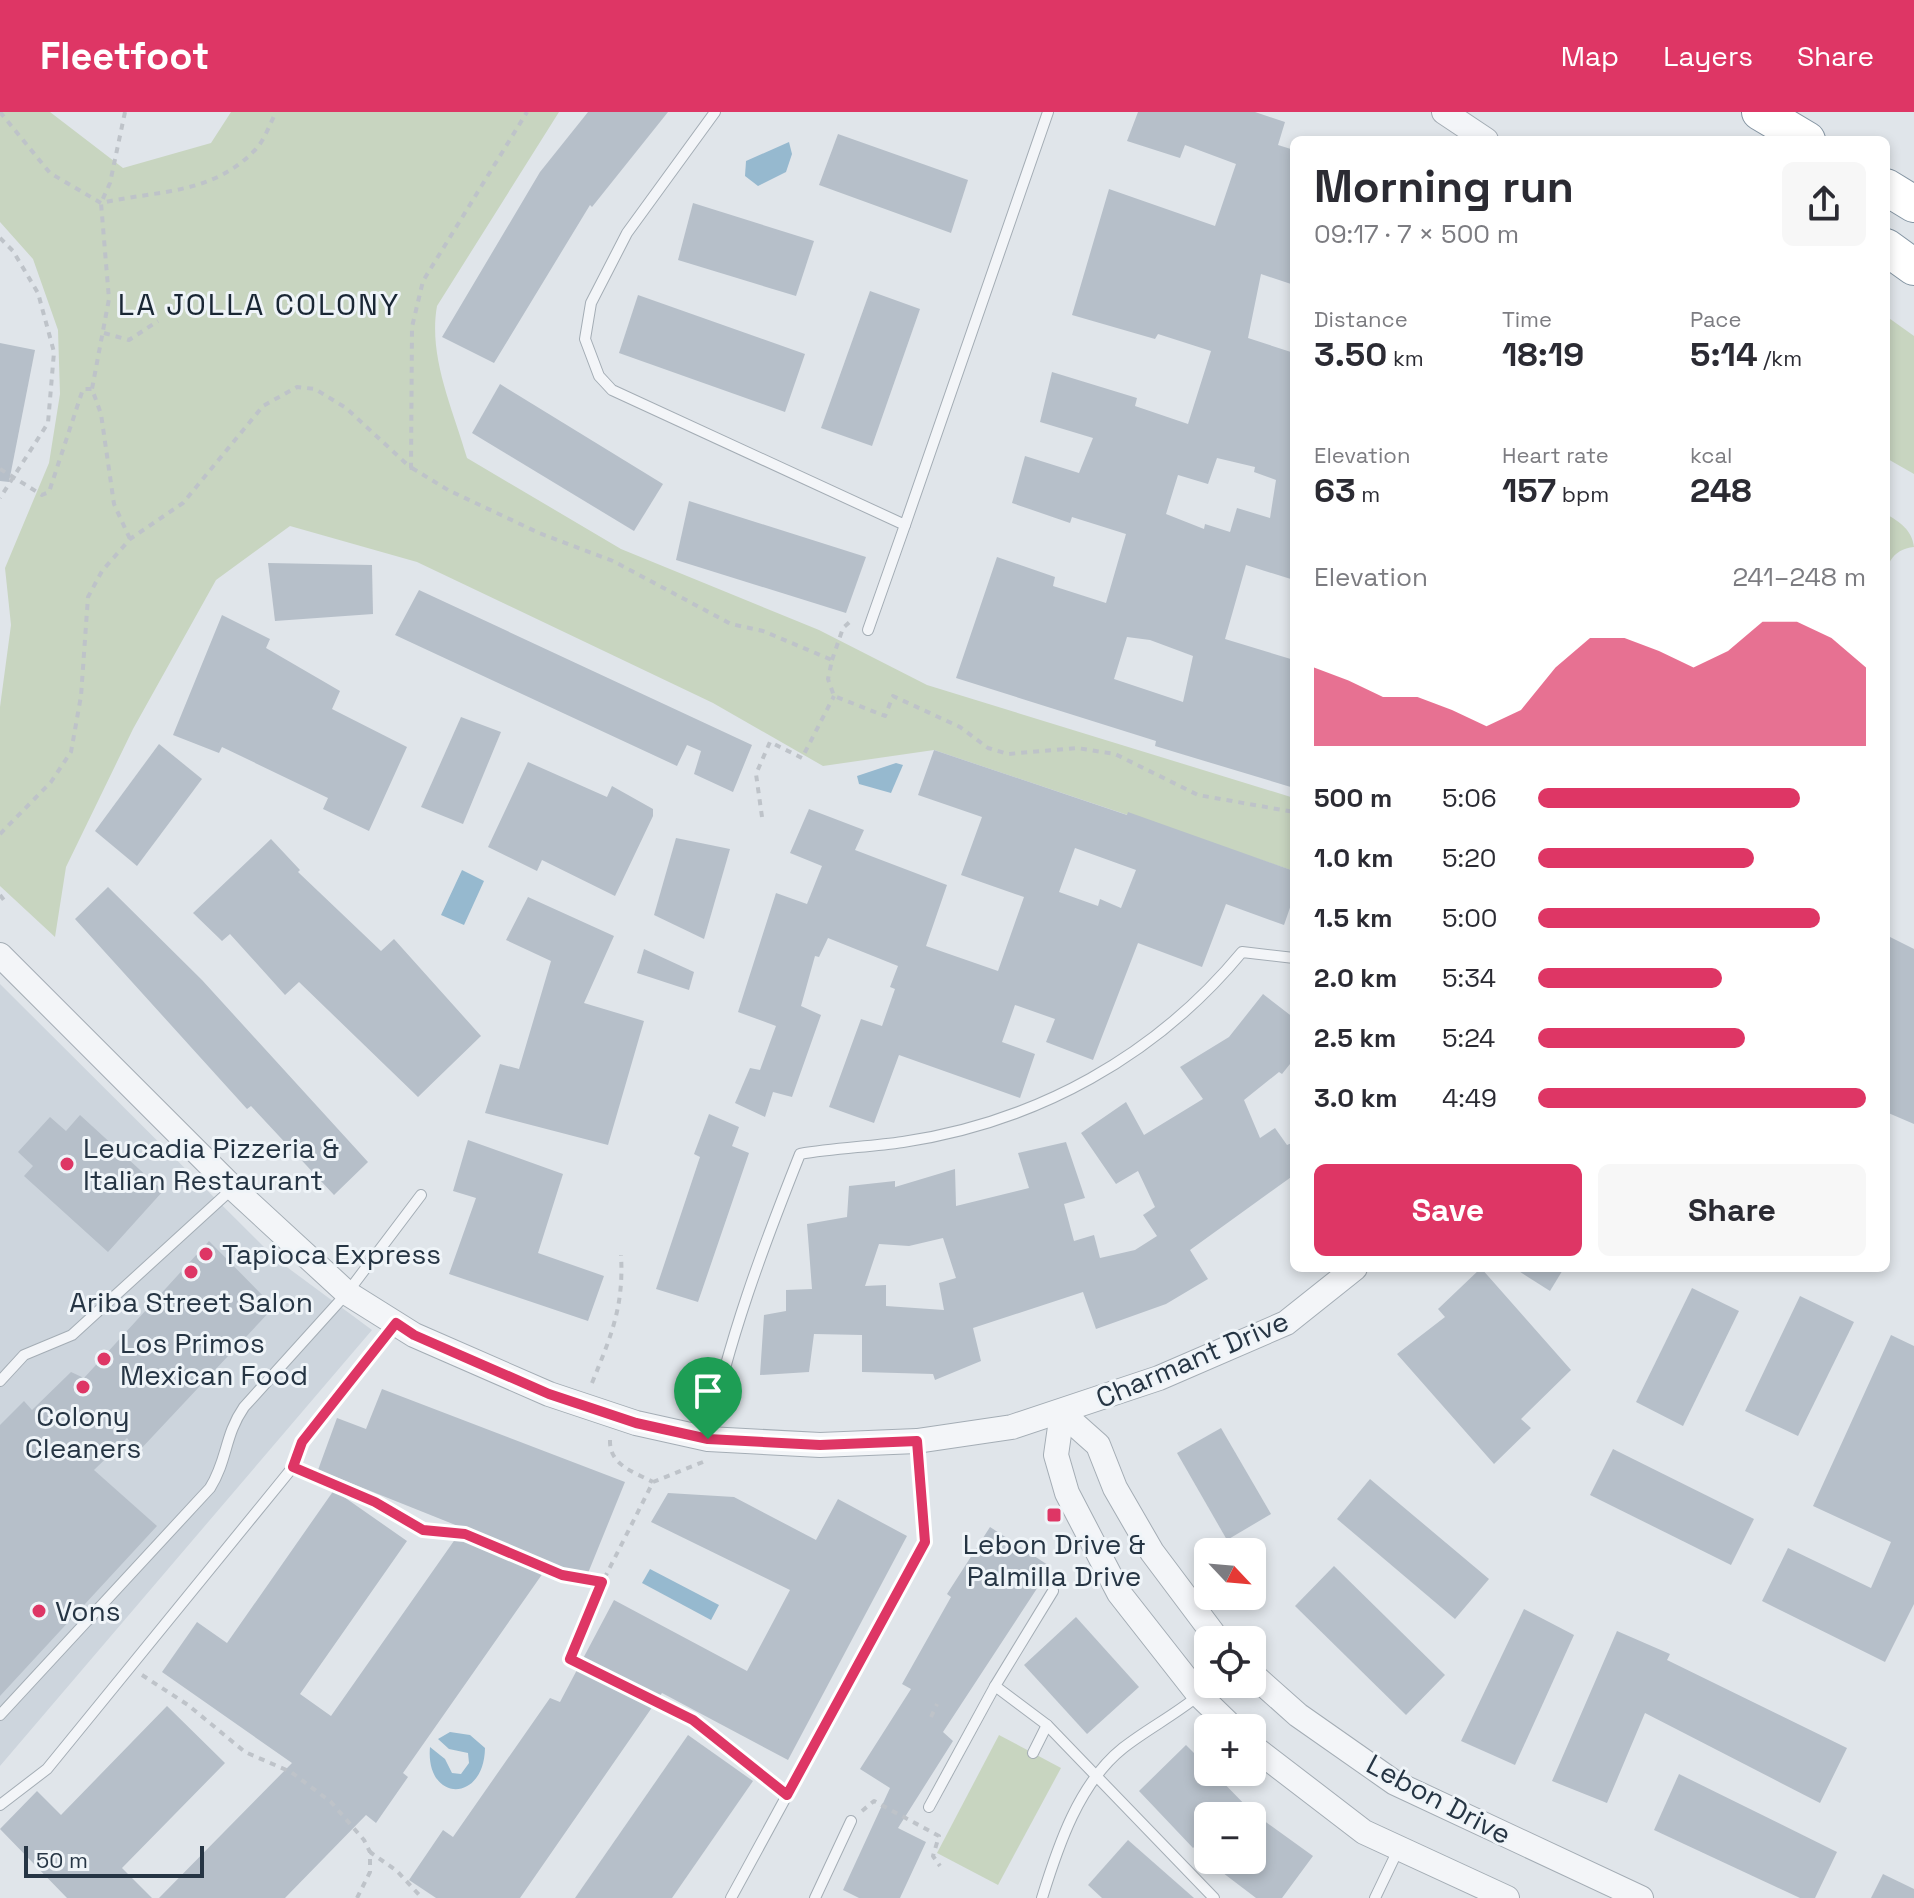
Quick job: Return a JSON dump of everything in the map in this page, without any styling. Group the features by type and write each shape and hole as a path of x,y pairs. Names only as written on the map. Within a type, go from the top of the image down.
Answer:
{"highway":[{"path":"1744,112 1768,136"},
{"path":"1760,112 1800,136"},
{"path":"1890,189 1914,204"},
{"path":"1890,250 1914,267"}],"street":[{"path":"1444,112 1480,136"},
{"name":"Charmant Drive","path":"0,955 233,1188 347,1293 428,1341 582,1405 708,1439 820,1445 917,1441 1012,1427 1062,1413 1159,1378 1286,1323 1350,1272"},
{"path":"1062,1413 1098,1445 1115,1488 1152,1552 1208,1626"},
{"path":"1062,1413 1056,1455 1067,1493 1119,1593 1194,1689"},
{"name":"Lebon Drive","path":"1266,1686 1298,1715 1395,1783 1641,1898"},
{"path":"1202,1698 1219,1714"},
{"name":"Lebon Drive","path":"1266,1757 1364,1832 1507,1898"}],"lane":[{"path":"715,112 627,233 591,303 585,339 599,376 612,390 905,525"},
{"path":"868,630 1048,112"},
{"path":"708,1439 720,1378 753,1272 800,1154 902,1142 981,1126 1037,1107 1092,1080 1137,1050 1178,1019 1242,952 1290,958"},
{"path":"0,1381 24,1355 72,1335 233,1188"},
{"path":"0,1715 210,1488 223,1468 229,1428 244,1407 347,1293 421,1195"},
{"path":"0,1805 47,1769 293,1467 302,1442 396,1323"},
{"path":"731,1898 925,1542 917,1441"},
{"path":"929,1807 995,1686 1053,1591"},
{"path":"995,1686 1047,1725 1214,1898"},
{"path":"1042,1898 1056,1850 1096,1776 1122,1748 1195,1698"},
{"path":"1033,1753 1047,1725"},
{"path":"815,1898 851,1821"},
{"path":"1375,1898 1399,1848"}],"path":[{"path":"0,112 50,173 101,203 145,193 196,189 229,172 257,149 276,112"},
{"path":"125,112 114,151 110,183 101,203 109,299 92,389 101,414 114,504 130,539"},
{"path":"411,468 412,327 423,281 527,112"},
{"path":"0,238 13,251 38,293 54,352 48,423 0,498"},
{"path":"104,333 129,340 158,321"},
{"path":"0,834 51,782 71,752 81,696 88,597 102,571 130,539 183,503 263,406 297,387 315,389 346,408 411,468 448,490 647,578 731,624 763,631 832,660 828,679 834,696 802,758 770,742 756,774 762,817"},
{"path":"0,469 42,495 49,492 83,389 92,389"},
{"path":"834,696 885,716 893,696 960,727 988,748 1008,754 1077,748 1115,754 1198,795 1234,805 1290,812"},
{"path":"0,895 7,904"},
{"path":"582,1405 615,1328 623,1291 621,1255"},
{"path":"610,1415 610,1449 618,1464 653,1482"},
{"path":"739,1440 692,1469 653,1482 602,1582 570,1659 693,1720 787,1795"},
{"path":"293,1467 375,1502 423,1530 465,1534 562,1575 602,1582"},
{"path":"131,1666 188,1705 245,1752 291,1772 331,1802 364,1840 370,1852 370,1872 357,1898"},
{"path":"931,1717 937,1704"},
{"path":"851,1821 874,1801 939,1836 933,1856 940,1866"},
{"path":"370,1852 397,1871 422,1898"}],"shaded area":[{"path":"0,984 276,1259 372,1330 0,1766"}],"green space":[{"path":"0,112 50,112 123,168 211,143 231,112 559,112 437,306 435,325 439,364 467,458 621,549 819,630 927,685 1290,797 1290,870 934,750 823,766 713,703 417,562 290,526 216,580 133,729 66,867 55,937 0,886 0,707 11,625 5,568 49,463 60,394 58,330 33,259 0,222"},
{"path":"1890,319 1914,336 1914,474 1890,460"},
{"path":"1890,516 1904,527 1914,547 1900,551 1891,560"},
{"path":"999,1735 1061,1768 998,1885 937,1853"}],"water":[{"path":"789,142 792,154 786,172 758,186 745,176 746,161"},
{"path":"896,763 903,765 891,793 859,784 857,776"},
{"path":"462,870 484,881 464,925 441,915"},
{"path":"650,1569 719,1605 711,1620 642,1583"},
{"path":"450,1732 470,1735 485,1748 482,1766 466,1787 455,1789 445,1786 436,1778 431,1765 430,1747 445,1759 452,1773 461,1774 469,1763 468,1753 449,1749 438,1739"}],"building":[{"path":"588,112 668,112 592,207 590,205 494,363 442,337 540,172"},
{"path":"1138,112 1255,112 1285,122 1278,145 1290,149 1290,284 1261,274 1248,338 1290,352 1290,579 1246,565 1225,639 1290,659 1290,787 1155,746 1156,741 956,678 997,557 1055,577 1053,586 1106,603 1126,534 1072,517 1070,523 1012,503 1025,456 1079,473 1093,438 1040,422 1052,372 1137,398 1135,406 1188,424 1211,351 1158,334 1155,339 1072,315 1109,189 1215,226 1236,164 1185,145 1180,158 1127,141","holes":["1217,458 1255,467 1254,472 1276,480 1270,518 1237,508 1230,532 1205,524 1204,529 1166,514 1178,475 1208,484","1127,637 1150,640 1193,656 1183,702 1114,679"]},
{"path":"838,134 968,180 951,233 819,185"},
{"path":"693,203 814,241 796,296 678,260"},
{"path":"870,291 920,309 872,446 821,428"},
{"path":"638,295 805,354 785,412 619,353"},
{"path":"0,343 35,350 9,482 0,481"},
{"path":"500,384 663,484 634,531 472,433"},
{"path":"689,501 866,557 846,613 676,560"},
{"path":"268,563 372,565 373,614 275,621"},
{"path":"419,590 752,745 733,792 694,774 701,751 687,745 677,766 395,635"},
{"path":"222,615 270,639 266,648 340,691 332,709 407,747 369,831 323,809 328,798 222,747 219,753 173,735"},
{"path":"461,717 501,732 463,824 421,807"},
{"path":"159,744 202,779 137,866 95,831"},
{"path":"934,750 1127,815 1128,812 1290,870 1290,908 1284,925 1226,904 1202,967 1138,943 1093,1060 1046,1042 1055,1019 1015,1005 1002,1042 1035,1054 1020,1098 899,1055 874,1123 829,1107 861,1019 882,1026 895,989 890,987 898,966 828,938 819,957 815,956 801,1006 821,1015 792,1097 773,1092 765,1117 735,1103 750,1068 760,1070 776,1026 738,1012 776,893 807,904 822,866 790,853 809,809 864,830 855,850 947,885 926,946 998,971 1024,897 961,875 982,817 918,795","holes":["1075,848 1136,870 1121,908 1100,899 1098,906 1059,892"]},
{"path":"528,762 607,797 612,786 653,809 653,816 615,896 542,860 537,871 488,847"},
{"path":"676,838 730,849 704,939 654,915"},
{"path":"271,839 300,870 298,872 381,951 394,939 481,1036 418,1097 299,982 285,995 230,934 222,941 193,913"},
{"path":"108,887 202,980 368,1162 334,1195 251,1106 247,1109 75,919"},
{"path":"528,897 614,936 584,1003 644,1021 608,1145 485,1113 500,1064 519,1069 551,961 506,940"},
{"path":"1890,937 1914,949 1914,1124 1890,1114"},
{"path":"644,949 694,972 689,990 637,973"},
{"path":"1263,994 1290,1015 1290,1064 1282,1074 1279,1072 1244,1100 1260,1138 1275,1128 1287,1145 1290,1144 1290,1178 1190,1250 1208,1279 1166,1304 1096,1329 1083,1292 973,1328 981,1361 935,1380 933,1374 862,1372 862,1335 814,1334 809,1372 760,1375 764,1315 786,1311 786,1290 812,1289 807,1224 847,1217 849,1186 895,1181 895,1187 955,1169 956,1206 1029,1188 1018,1153 1066,1142 1085,1198 1064,1204 1074,1241 1094,1235 1100,1258 1135,1250 1157,1236 1143,1215 1155,1207 1138,1171 1116,1184 1081,1133 1126,1102 1144,1135 1203,1099 1180,1067 1229,1037","holes":["943,1238 956,1278 939,1283 944,1310 886,1306 886,1285 865,1286 879,1244 909,1246"]},
{"path":"709,1114 739,1127 732,1146 749,1153 698,1302 656,1289 700,1157 694,1154"},
{"path":"80,1115 163,1191 108,1252 24,1176 33,1166 18,1152 50,1117 66,1131"},
{"path":"468,1140 563,1174 538,1253 604,1276 588,1321 449,1274 476,1198 453,1191"},
{"path":"209,1241 274,1307 138,1452 127,1438 94,1470 157,1526 0,1696 0,1425 24,1401 32,1410 71,1372 84,1378"},
{"path":"1477,1272 1485,1272 1571,1370 1521,1419 1531,1428 1494,1464 1397,1354 1445,1317 1438,1309"},
{"path":"1520,1272 1562,1272 1550,1291"},
{"path":"1692,1288 1739,1311 1683,1426 1636,1402"},
{"path":"1800,1296 1854,1322 1798,1436 1745,1411"},
{"path":"1891,1335 1914,1346 1914,1604 1885,1662 1762,1601 1788,1548 1871,1588 1891,1542 1813,1506"},
{"path":"382,1389 625,1482 586,1578 550,1563 403,1773 408,1777 376,1823 366,1815 285,1898 159,1898 292,1763 162,1672 197,1622 227,1643 334,1490 407,1541 300,1694 331,1716 463,1528 318,1470 337,1418 366,1429"},
{"path":"1221,1428 1271,1514 1226,1538 1177,1453"},
{"path":"1613,1449 1754,1519 1731,1565 1590,1495"},
{"path":"1370,1479 1489,1579 1455,1619 1337,1519"},
{"path":"668,1493 734,1497 816,1540 838,1499 907,1536 788,1760 662,1693 520,1898 436,1898 409,1880 443,1830 453,1837 550,1698 560,1702 614,1600 747,1671 790,1590 651,1522"},
{"path":"990,1527 1051,1567 943,1732 953,1741 898,1828 926,1842 900,1898 859,1898 843,1890 890,1788 860,1769 911,1689 902,1684 951,1597 947,1594"},
{"path":"1334,1566 1445,1675 1406,1715 1295,1606"},
{"path":"1524,1609 1574,1635 1515,1765 1461,1741"},
{"path":"1076,1617 1139,1687 1087,1734 1024,1665"},
{"path":"1617,1631 1670,1654 1667,1660 1847,1748 1820,1803 1645,1713 1607,1803 1552,1781"},
{"path":"167,1706 225,1763 122,1868 152,1898 67,1898 0,1829 37,1791 61,1815"},
{"path":"688,1735 753,1781 672,1898 575,1898"},
{"path":"1186,1745 1194,1753 1194,1786 1227,1786 1242,1802 1194,1802 1193,1848 1139,1791"},
{"path":"1679,1774 1837,1852 1815,1898 1800,1898 1654,1830"},
{"path":"1266,1822 1313,1856 1282,1898 1256,1898 1224,1874 1266,1874"},
{"path":"1128,1840 1194,1898 1102,1898 1088,1885"},
{"path":"1883,1874 1914,1889 1914,1898 1871,1898"}],"place":[{"name":"Leucadia Pizzeria & Italian Restaurant","path":"67,1164"},
{"name":"Tapioca Express","path":"206,1254"},
{"name":"Ariba Street Salon","path":"191,1272"},
{"name":"Los Primos Mexican Food","path":"104,1359"},
{"name":"Colony Cleaners","path":"83,1387"},
{"name":"Lebon Drive & Palmilla Drive","path":"1054,1515"},
{"name":"Vons","path":"39,1611"}],"district":[{"name":"LA JOLLA COLONY","path":"259,305"}],"route":[{"path":"396,1323 414,1335 549,1394 636,1423 708,1439 820,1445 917,1441 925,1542 787,1795 693,1720 570,1659 602,1582 562,1575 465,1534 423,1530 375,1502 293,1467 302,1442 396,1323"}]}
